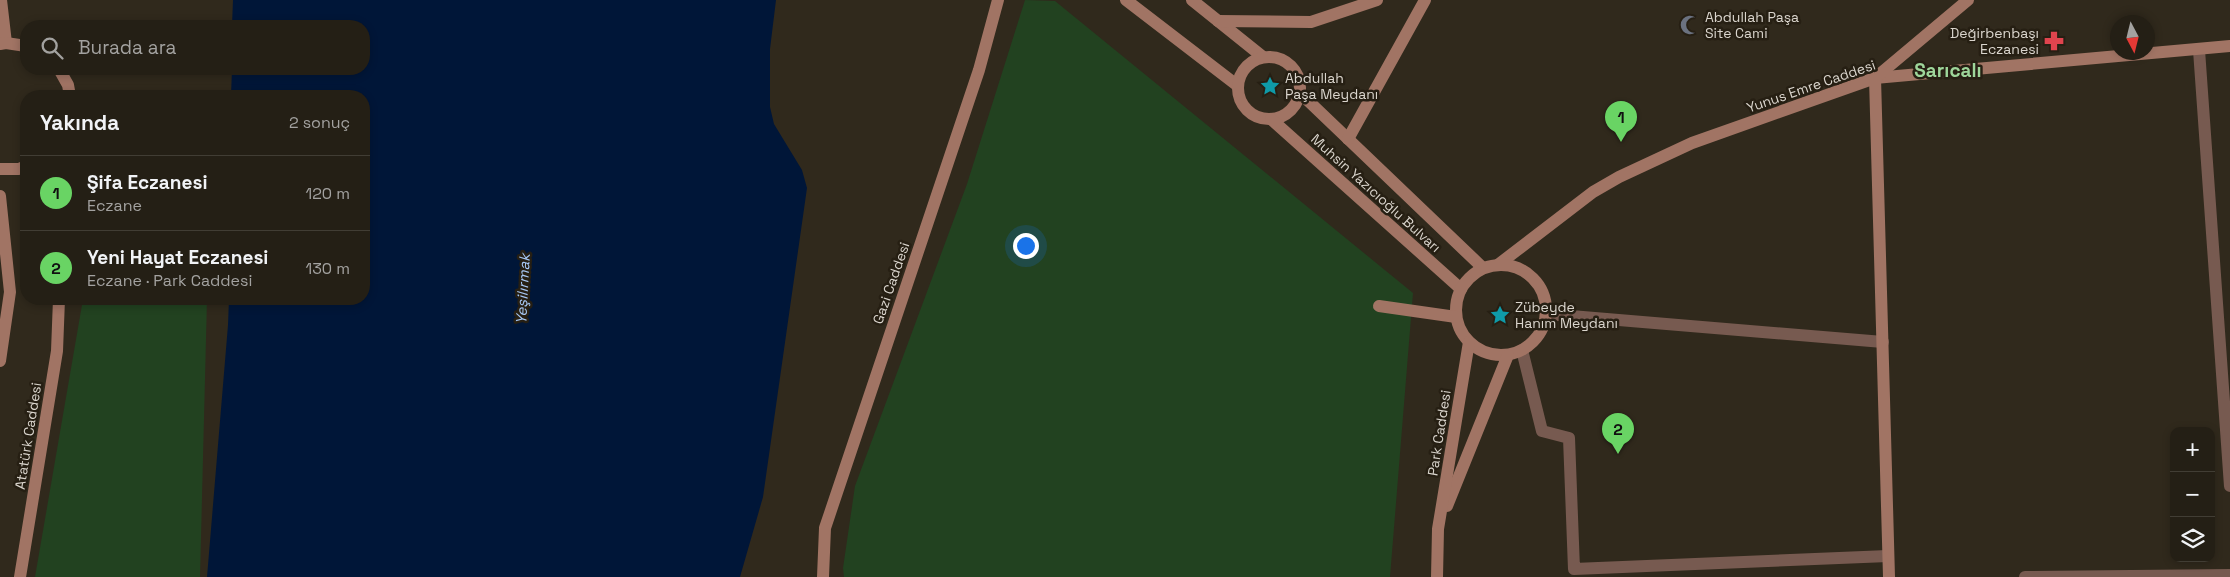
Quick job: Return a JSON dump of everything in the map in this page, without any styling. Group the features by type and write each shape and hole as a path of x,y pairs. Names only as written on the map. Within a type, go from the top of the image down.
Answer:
{"main road":[{"path":"1,0 3,44 20,45"},
{"name":"Gazi Caddesi","path":"823,577 825,528 979,70 998,0"},
{"path":"1126,0 1238,86"},
{"path":"1192,0 1263,57 1283,60 1297,74 1300,93 1297,102 1290,111 1272,119 1261,118 1252,114 1244,106 1238,86 1246,68 1263,57"},
{"path":"1218,21 1311,22 1377,0"},
{"path":"1348,139 1425,0"},
{"path":"1889,577 1875,78 1968,0"},
{"name":"Yunus Emre Caddesi","path":"1499,264 1592,192 1619,177 1692,143 1875,78 2230,46"},
{"path":"62,75 69,90"},
{"name":"Muhsin Yazıcıoğlu Bulvarı","path":"1300,93 1483,268"},
{"name":"Muhsin Yazıcıoğlu Bulvarı","path":"1272,119 1461,289"},
{"path":"0,169 20,169"},
{"path":"0,196 10,292 0,360"},
{"path":"1499,264 1514,266 1528,273 1539,285 1546,299 1547,314 1543,329 1534,342 1522,350 1508,355 1487,353 1469,342 1461,330 1456,317 1456,303 1461,289 1470,277 1483,268 1499,264"},
{"name":"Atatürk Caddesi","path":"20,577 57,351 59,305"},
{"path":"1379,306 1456,317"},
{"name":"Park Caddesi","path":"1437,577 1438,529 1469,342"},
{"name":"Park Caddesi","path":"1438,529 1508,355"}],"street":[{"path":"2199,50 2227,389 2230,486"},
{"path":"1547,314 1883,342"},
{"path":"1522,350 1542,431 1569,438 1574,569 1888,556"},
{"path":"2025,577 2230,575"}],"green space":[{"path":"1025,0 1055,1 1413,293 1390,577 844,577 843,568 855,486 967,184"},
{"path":"82,305 207,305 200,577 35,577"}],"water":[{"name":"Yeşilırmak","path":"233,0 776,0 770,49 770,107 774,124 802,170 807,188 763,497 740,577 207,577 229,305 370,305 370,90 231,90 232,75 370,75 370,20 232,20"}],"place":[{"name":"Abdullah Paşa Site Cami","path":"1690,25"},
{"name":"Değirbenbaşı Eczanesi","path":"2054,41"},
{"name":"Abdullah Paşa Meydanı","path":"1270,86"},
{"name":"Şifa Eczanesi","path":"1621,142"},
{"name":"Zübeyde Hanım Meydanı","path":"1500,315"},
{"name":"Yeni Hayat Eczanesi","path":"1618,454"}],"district":[{"name":"Sarıcalı","path":"1948,70"}]}
